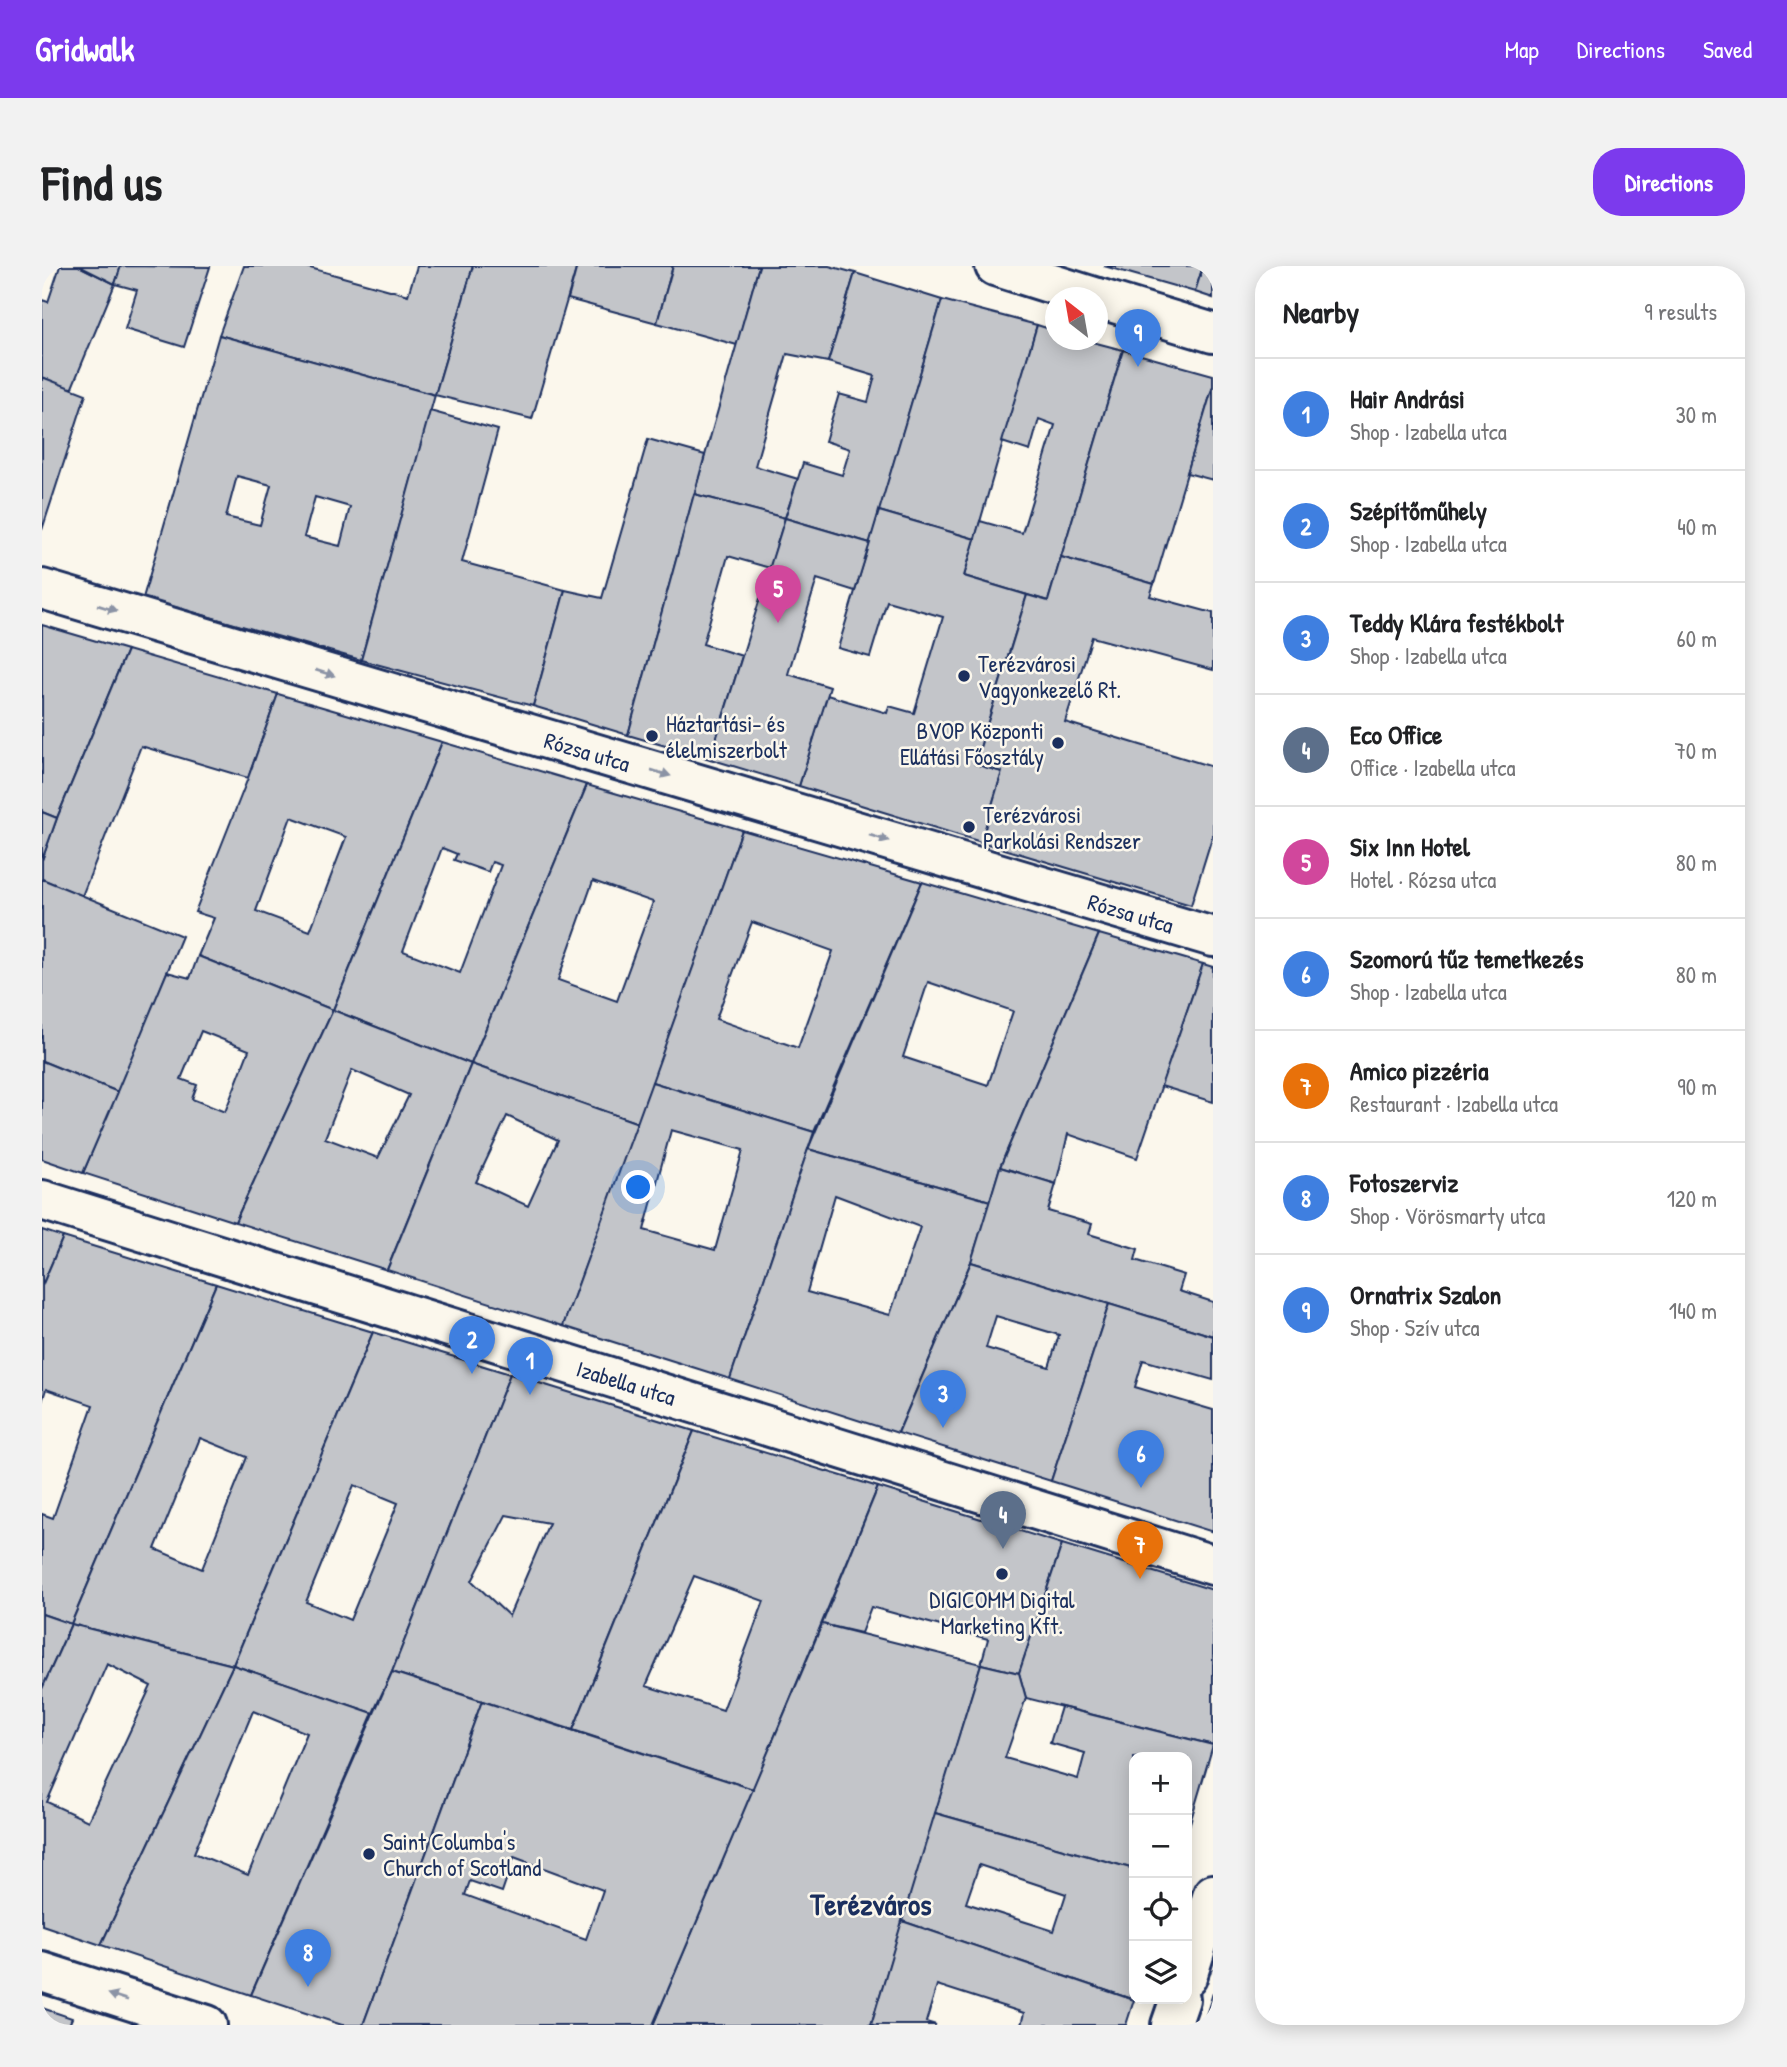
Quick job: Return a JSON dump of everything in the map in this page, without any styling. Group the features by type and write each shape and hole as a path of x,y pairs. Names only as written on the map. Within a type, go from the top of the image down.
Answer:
{"street":[{"path":"996,266 1062,287"},
{"path":"1108,301 1213,333"},
{"name":"Rózsa utca","path":"42,589 1213,937"},
{"name":"Izabella utca","path":"42,1200 1213,1565"},
{"path":"1192,1961 1213,1894"},
{"path":"42,1972 206,2025"},
{"path":"1171,2025 1178,2004"}],"building":[{"path":"60,266 79,266 115,284 71,390 42,377 42,300 48,302"},
{"path":"79,266 121,266 115,284"},
{"path":"121,266 210,267 184,347 125,329 137,290 115,284"},
{"path":"244,266 303,266 408,295 417,266 473,266 435,395 219,335"},
{"path":"473,266 577,266 532,419 435,395"},
{"path":"577,266 673,266 657,323 568,299"},
{"path":"673,266 759,266 737,345 657,323"},
{"path":"759,266 829,266 855,273 828,362 787,354 755,466 798,479 785,518 694,494"},
{"path":"1104,266 1203,266 1195,292"},
{"path":"1203,266 1213,266 1213,298 1195,292"},
{"path":"855,273 942,300 870,543 785,518 803,463 842,475 850,449 825,441 839,394 868,402 875,376 828,362"},
{"path":"942,300 1037,325 975,539 879,511"},
{"path":"1037,325 1045,328 1045,350 1108,350 1108,346 1123,350 1048,601 964,576 980,521 1022,533 1055,425 1039,419 1030,451 1002,442"},
{"path":"219,335 435,395 361,660 143,598","holes":["237,476 271,485 260,525 226,517","315,497 350,507 340,546 304,537"]},
{"path":"1123,350 1213,375 1213,386 1154,584 1061,557"},
{"path":"42,377 86,394 42,530"},
{"path":"1213,386 1213,480 1187,473"},
{"path":"430,411 498,430 462,562 565,590 533,706 361,660"},
{"path":"648,439 705,455 628,735 533,706 565,590 602,598"},
{"path":"694,494 785,518 770,568 728,556 703,644 742,656 710,759 628,735"},
{"name":"Terézvárosi Vagyonkezelő Rt.","path":"879,511 975,539 964,576 1027,595 975,764 1002,772 981,842 799,786 827,695 887,713 889,706 914,713 943,617 887,601 870,657 838,648"},
{"path":"785,518 870,543 855,591 817,579 788,674 830,687 799,786 710,759"},
{"name":"BVOP Központi Ellátási Főosztály","path":"1061,557 1154,584 1150,596 1213,613 1213,670 1092,637 1065,722 1213,767 1213,834 1191,905 981,842 1002,772 975,764 1027,595 1048,601"},
{"path":"42,625 127,650 57,818 42,812"},
{"path":"127,650 278,694 248,778 141,746 82,896 42,879 42,860"},
{"path":"278,694 442,742 333,1010 198,956 214,918 195,912","holes":["291,817 346,837 310,931 256,911"]},
{"path":"442,742 587,785 471,1064 333,1010","holes":["442,848 457,854 454,860 488,872 492,862 501,865 460,973 403,951"]},
{"path":"587,785 742,830 638,1123 471,1064","holes":["593,881 653,902 617,1001 558,980"]},
{"path":"42,812 57,818 42,860"},
{"path":"742,830 922,882 814,1132 652,1082","holes":["752,922 833,951 798,1048 716,1019"]},
{"path":"42,879 182,936 118,1092 42,1061"},
{"path":"922,882 1099,934 1000,1167 990,1201 808,1149","holes":["928,982 1013,1011 988,1085 903,1057"]},
{"path":"1099,934 1203,964 1137,1158 1068,1134 1056,1184 1000,1167"},
{"path":"198,956 333,1010 235,1222 83,1173 167,972 190,978","holes":["201,1031 249,1050 225,1112 192,1099 197,1085 181,1079"]},
{"path":"1203,964 1213,967 1213,1102 1161,1086"},
{"path":"333,1010 471,1064 387,1270 235,1222","holes":["352,1070 409,1095 378,1158 325,1138"]},
{"path":"42,1061 118,1092 83,1173 42,1159"},
{"path":"471,1064 638,1123 563,1326 387,1270","holes":["507,1116 558,1140 528,1206 476,1182"]},
{"path":"652,1082 814,1132 730,1379 563,1326","holes":["671,1130 743,1150 715,1250 644,1230"]},
{"path":"808,1149 990,1201 971,1262 898,1433 730,1379","holes":["835,1195 920,1227 890,1315 807,1292"]},
{"path":"1000,1167 1056,1184 1048,1211 1092,1224 1089,1234 1138,1249 1135,1260 1184,1275 1179,1291 1213,1302 1213,1336 971,1262"},
{"path":"42,1230 63,1237 42,1286"},
{"path":"63,1237 216,1284 71,1624 42,1614 42,1514 53,1518 93,1405 46,1389 42,1402 42,1286"},
{"path":"971,1262 1109,1304 1051,1481 898,1433","holes":["996,1316 1059,1335 1049,1367 986,1348"]},
{"path":"216,1284 373,1332 233,1665 71,1624","holes":["200,1438 247,1457 202,1569 155,1549"]},
{"path":"1109,1304 1213,1336 1213,1380 1143,1360 1135,1387 1213,1410 1213,1532 1051,1481"},
{"path":"373,1332 510,1374 392,1672 373,1713 233,1665","holes":["354,1485 398,1503 350,1620 306,1602"]},
{"path":"510,1374 694,1431 573,1730 392,1672","holes":["506,1515 549,1523 509,1616 472,1581"]},
{"path":"694,1431 878,1487 753,1789 573,1730","holes":["694,1576 764,1601 723,1710 646,1686"]},
{"path":"878,1487 1062,1544 1019,1673 981,1664 988,1639 871,1607 861,1633 822,1624"},
{"path":"1062,1544 1213,1590 1213,1745 1026,1698 1019,1673"},
{"path":"42,1614 71,1624 42,1689"},
{"path":"71,1624 233,1665 101,1945 42,1925 42,1689","holes":["107,1664 151,1686 88,1821 47,1802"]},
{"path":"822,1624 981,1664 871,2025 653,2025"},
{"path":"981,1664 1019,1673 1026,1698 1005,1758 1078,1779 1085,1753 1050,1743 1061,1707 1213,1745 1192,1816 1192,1752 1129,1752 1129,1868 935,1813"},
{"path":"233,1665 373,1713 251,1995 101,1945","holes":["253,1711 307,1733 248,1875 194,1853"]},
{"name":"Saint Columba's Church of Scotland","path":"392,1672 482,1701 363,2025 342,2025 251,1995"},
{"path":"482,1701 753,1789 653,2025 363,2025","holes":["514,1857 603,1890 586,1939 465,1895 470,1881 502,1892"]},
{"path":"935,1813 1129,1868 1129,1998 902,1921","holes":["979,1865 1066,1894 1054,1931 966,1903"]},
{"path":"902,1921 1129,1998 1129,2004 1133,2004 1126,2025 1021,2025 1024,2013 937,1985 926,2022 936,2025 871,2025"},
{"path":"1213,1993 1213,2025 1203,2025"},
{"path":"42,2008 72,2018 69,2025 42,2025"}],"place":[{"name":"Ornatrix Szalon","path":"1138,367"},
{"name":"Six Inn Hotel","path":"778,623"},
{"name":"Terézvárosi Vagyonkezelő Rt.","path":"964,676"},
{"name":"Háztartási- és élelmiszerbolt","path":"652,736"},
{"name":"BVOP Központi Ellátási Főosztály","path":"1058,743"},
{"name":"Terézvárosi Parkolási Rendszer","path":"969,827"},
{"name":"Szépítőműhely","path":"472,1374"},
{"name":"Hair Andrási","path":"530,1395"},
{"name":"Teddy Klára festékbolt","path":"943,1428"},
{"name":"Szomorú tűz temetkezés","path":"1141,1488"},
{"name":"Eco Office","path":"1003,1549"},
{"name":"DIGICOMM Digital Marketing Kft.","path":"1002,1574"},
{"name":"Amico pizzéria","path":"1140,1579"},
{"name":"Saint Columba's Church of Scotland","path":"369,1854"},
{"name":"Fotoszerviz","path":"308,1987"}],"district":[{"name":"Terézváros","path":"871,1904"}]}
